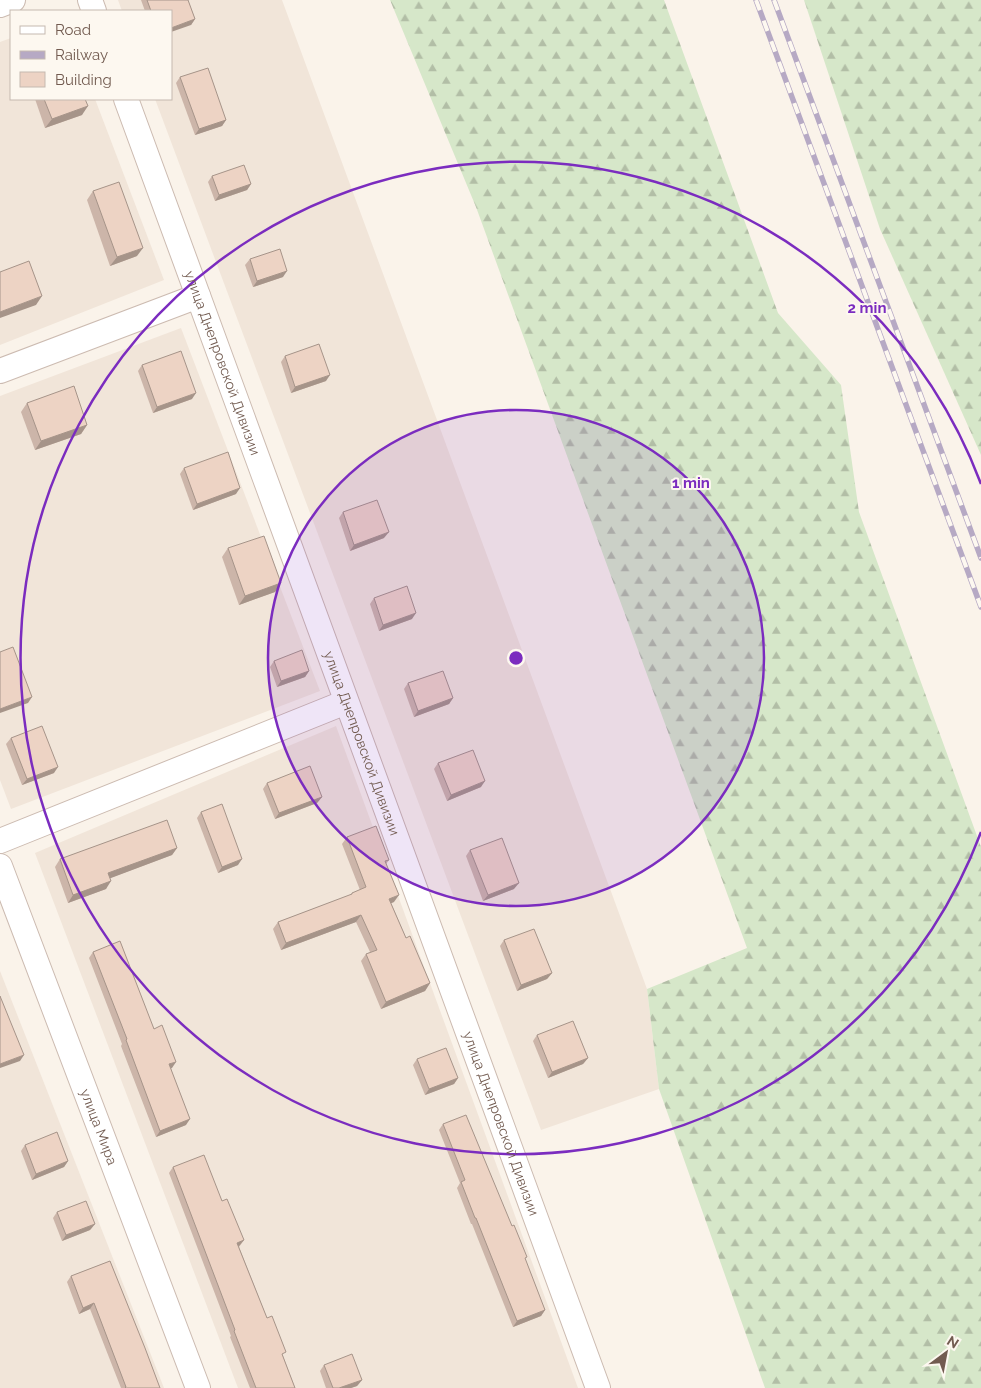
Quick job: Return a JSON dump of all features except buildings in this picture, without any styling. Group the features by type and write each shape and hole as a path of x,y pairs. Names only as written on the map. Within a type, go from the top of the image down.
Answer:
{"street":[{"path":"0,5 13,0"},
{"name":"улица Днепровской Дивизии","path":"126,100 598,1388"},
{"path":"0,371 198,296"},
{"path":"0,841 346,702"},
{"name":"улица Мира","path":"0,866 198,1388"}],"shaded area":[{"path":"118,0 282,0 647,989 659,1089 541,1130 155,100 172,100 172,10 122,10"},
{"path":"10,38 10,100 95,100 164,280 0,345 0,42"},
{"path":"181,328 320,691 11,809 0,780 0,396"},
{"path":"336,726 578,1388 238,1388 35,853"},
{"path":"0,971 164,1388 0,1388"}],"green space":[{"path":"390,0 664,0 778,313 841,385 859,512 981,847 981,1388 765,1388 659,1089 647,989 747,948 476,207"},
{"path":"804,0 981,0 981,455 880,229"}],"railway":[{"path":"756,0 981,607"},
{"path":"774,0 981,558"}]}
